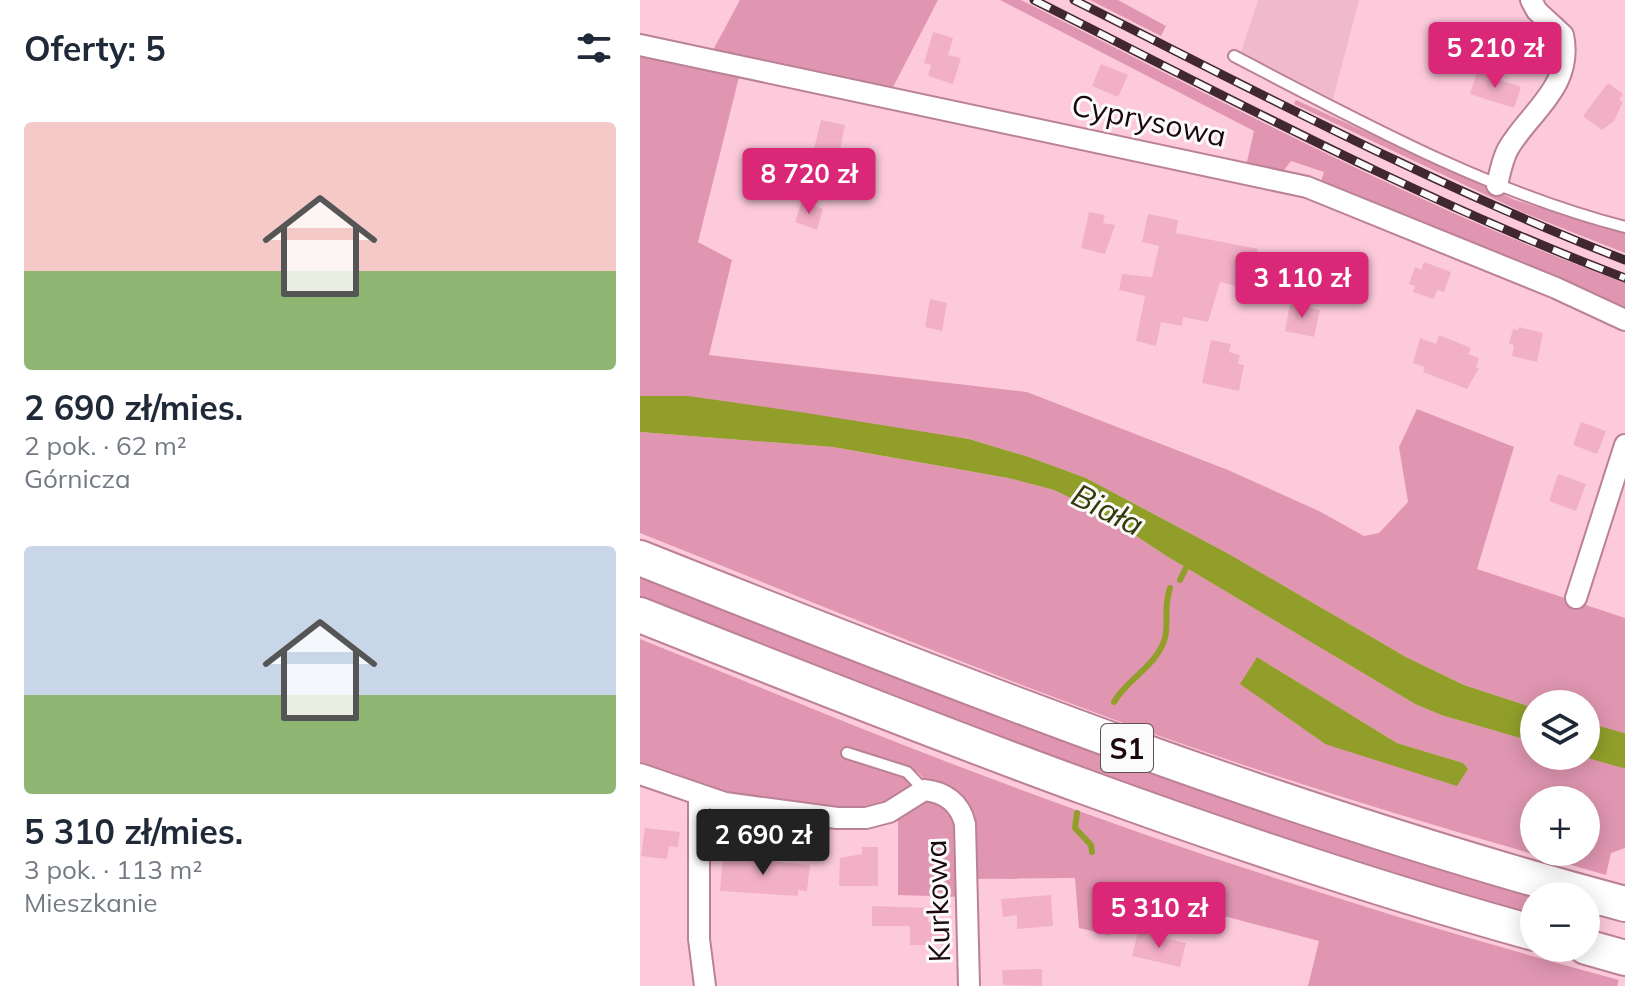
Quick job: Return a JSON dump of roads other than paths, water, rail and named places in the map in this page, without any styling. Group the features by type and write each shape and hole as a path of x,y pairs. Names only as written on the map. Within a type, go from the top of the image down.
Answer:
{"highway":[{"name":"S1","path":"640,558 945,679 1176,766 1413,844 1625,904"},
{"name":"S1","path":"640,615 991,754 1163,817 1344,877 1520,929"},
{"path":"1600,951 1625,958"}],"street":[{"path":"1497,185 1507,152 1553,92 1564,53 1563,35 1537,11 1531,0"},
{"name":"Cyprysowa","path":"640,45 1307,187 1541,282 1625,320"},
{"path":"1576,598 1625,445"},
{"path":"640,774 699,797 756,809 837,818 866,818 889,812 924,790"},
{"name":"Kurkowa","path":"924,790 951,799 963,814 969,986"},
{"path":"699,797 699,939 705,986"}],"lane":[{"path":"1234,56 1405,144 1497,185 1562,211 1625,227"},
{"path":"847,753 907,772 924,790"}],"water":[{"path":"640,396 688,396 969,439 1029,457 1086,478 1229,554 1406,657 1464,685 1520,703 1520,738 1441,715 1415,704 1168,557 1101,513 1054,490 1008,478 833,447 640,432"},
{"path":"1257,657 1397,743 1463,763 1468,769 1457,786 1325,744 1240,684"}],"waterway":[{"path":"1180,580 1189,562"},
{"path":"1114,702 1161,648 1166,632 1170,588"},
{"name":"Biała","path":"1600,744 1625,751"},
{"path":"1077,813 1075,828 1091,845 1092,852"}],"railway":[{"path":"1034,0 1400,182 1625,278"},
{"path":"1074,0 1416,170 1625,260"}]}
